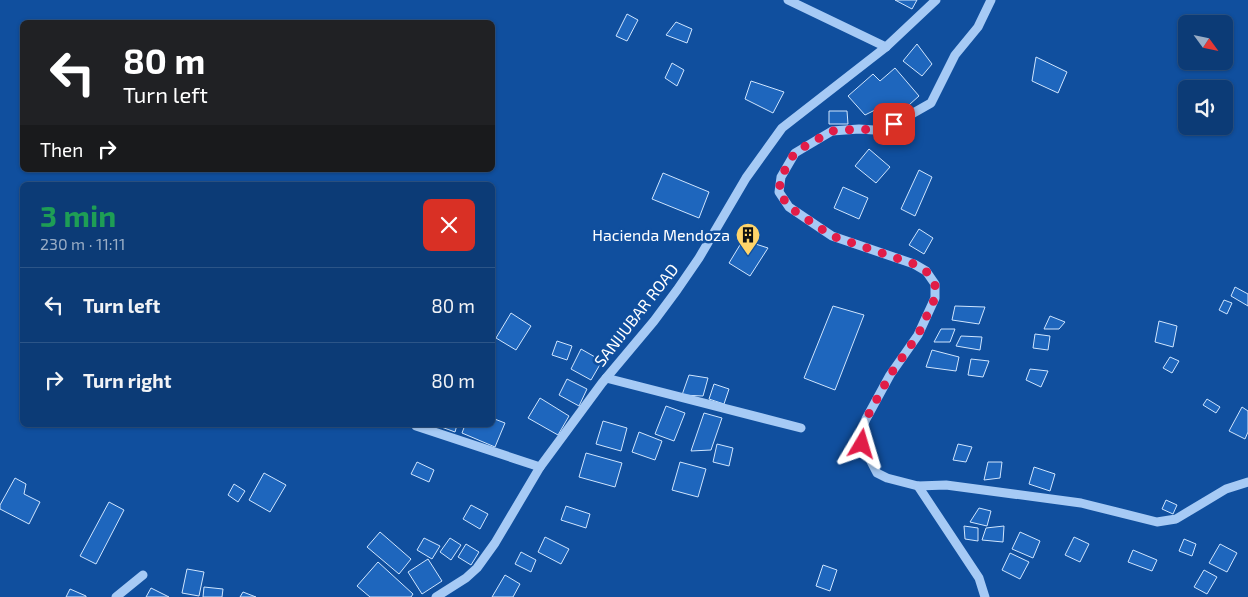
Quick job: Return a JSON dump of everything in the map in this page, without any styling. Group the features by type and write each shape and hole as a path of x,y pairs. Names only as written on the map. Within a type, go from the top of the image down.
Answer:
{"street":[{"path":"788,0 886,47"},
{"name":"SANIJUBAR ROAD","path":"436,597 466,578 477,568 495,543 540,467 606,378 654,321 677,290 699,258 746,178 782,128 886,47 936,0"},
{"path":"991,0 978,27 955,55 931,103 894,124 874,130 832,131 795,152 781,177 779,192 789,207 832,236 914,264 926,271 935,284 935,298 918,335 890,375 861,431 862,444 877,473 918,486 946,485 1081,503 1156,522 1176,519 1226,489 1248,482"},
{"path":"606,378 801,428"},
{"path":"419,427 540,467"},
{"path":"918,486 979,578 985,597"},
{"path":"116,597 143,575"}],"building":[{"path":"895,0 917,0 912,9"},
{"path":"627,14 638,20 627,41 616,36"},
{"path":"676,22 692,29 687,43 666,35"},
{"path":"917,44 932,64 922,76 903,61"},
{"path":"1036,57 1067,72 1058,93 1032,81"},
{"path":"672,63 684,70 677,86 665,78"},
{"path":"895,68 919,96 891,121 879,108 865,115 848,96 873,74 880,81"},
{"path":"751,81 784,92 773,113 745,99"},
{"path":"829,111 847,111 848,124 829,124"},
{"path":"869,149 890,167 876,183 855,166"},
{"path":"919,170 932,177 915,216 901,209"},
{"path":"663,173 709,192 699,218 652,199"},
{"path":"843,187 868,198 859,219 834,208"},
{"path":"919,229 933,238 924,254 909,245"},
{"name":"Hacienda Mendoza","path":"743,240 768,248 750,276 729,263"},
{"path":"1235,287 1248,294 1248,306 1231,296"},
{"path":"1224,300 1232,303 1227,314 1219,310"},
{"path":"833,306 864,315 835,390 804,378"},
{"path":"955,306 985,307 979,324 952,320"},
{"path":"511,313 531,326 516,350 496,338"},
{"path":"1050,316 1065,322 1059,329 1044,329"},
{"path":"1159,321 1177,326 1173,347 1155,342"},
{"path":"941,329 955,329 950,342 934,342"},
{"path":"1035,334 1050,336 1048,350 1033,348"},
{"path":"961,336 982,337 980,350 956,346"},
{"path":"557,341 572,346 567,360 552,355"},
{"path":"581,349 602,361 591,380 571,369"},
{"path":"932,350 959,357 956,371 926,367"},
{"path":"1170,357 1179,361 1172,373 1163,368"},
{"path":"971,359 989,361 983,377 968,375"},
{"path":"1030,369 1048,371 1041,387 1026,380"},
{"path":"689,375 708,378 703,396 682,395"},
{"path":"567,379 587,389 579,406 559,395"},
{"path":"714,384 729,389 724,404 709,399"},
{"path":"540,398 569,416 558,435 528,418"},
{"path":"1207,399 1220,407 1216,413 1203,405"},
{"path":"666,406 685,413 674,441 655,434"},
{"path":"1242,407 1248,411 1248,432 1245,439 1229,431"},
{"path":"704,413 722,418 711,450 691,451"},
{"path":"495,419 505,423 495,447 462,433 464,427 495,427"},
{"path":"603,421 627,428 621,451 596,444"},
{"path":"441,427 456,427 455,432"},
{"path":"639,432 662,441 655,460 632,452"},
{"path":"717,444 733,448 729,466 713,462"},
{"path":"958,444 972,447 966,462 953,460"},
{"path":"586,453 622,463 615,487 579,477"},
{"path":"417,462 434,470 429,482 411,474"},
{"path":"680,462 706,469 698,497 672,490"},
{"path":"988,462 1002,462 1000,478 984,480"},
{"path":"1034,467 1055,474 1050,491 1029,484"},
{"path":"264,473 286,485 270,512 249,500"},
{"path":"15,478 26,484 24,494 40,502 29,524 0,509 0,505"},
{"path":"234,484 245,491 238,502 228,495"},
{"path":"1166,500 1177,505 1173,514 1162,509"},
{"path":"109,502 124,510 96,564 80,556"},
{"path":"471,505 488,514 480,529 463,519"},
{"path":"566,506 590,514 586,528 561,520"},
{"path":"979,508 991,511 987,526 970,522"},
{"path":"964,526 978,528 978,541 965,539"},
{"path":"1004,526 1003,542 982,540 986,528"},
{"path":"380,532 411,559 399,574 367,547"},
{"path":"1020,532 1040,541 1033,558 1012,549"},
{"path":"545,537 569,549 561,564 538,552"},
{"path":"1074,537 1089,544 1080,562 1065,555"},
{"path":"424,538 440,546 432,559 417,550"},
{"path":"450,538 461,545 451,560 440,552"},
{"path":"1184,539 1196,544 1192,556 1179,551"},
{"path":"466,544 479,552 471,565 458,557"},
{"path":"1220,544 1237,553 1227,572 1209,563"},
{"path":"1133,550 1157,560 1152,571 1128,562"},
{"path":"521,552 536,560 531,572 515,564"},
{"path":"1010,553 1029,562 1020,579 1002,570"},
{"path":"428,559 442,581 422,594 408,572"},
{"path":"378,562 413,594 411,597 370,597 357,586"},
{"path":"823,565 837,570 830,591 816,586"},
{"path":"187,569 204,572 199,596 182,593"},
{"path":"1204,570 1217,577 1207,594 1194,587"},
{"path":"505,575 520,584 513,597 492,597"},
{"path":"204,587 223,589 222,597 203,597"},
{"path":"151,588 169,597 146,597"},
{"path":"70,589 86,596 86,597 66,597"},
{"path":"243,592 256,597 240,597"}],"place":[{"name":"Hacienda Mendoza","path":"748,256"}],"route":[{"path":"862,444 861,431 866,419 890,375 918,335 935,298 935,284 926,271 914,264 832,236 789,207 779,192 781,177 795,152 832,131 874,130 894,124"}]}
